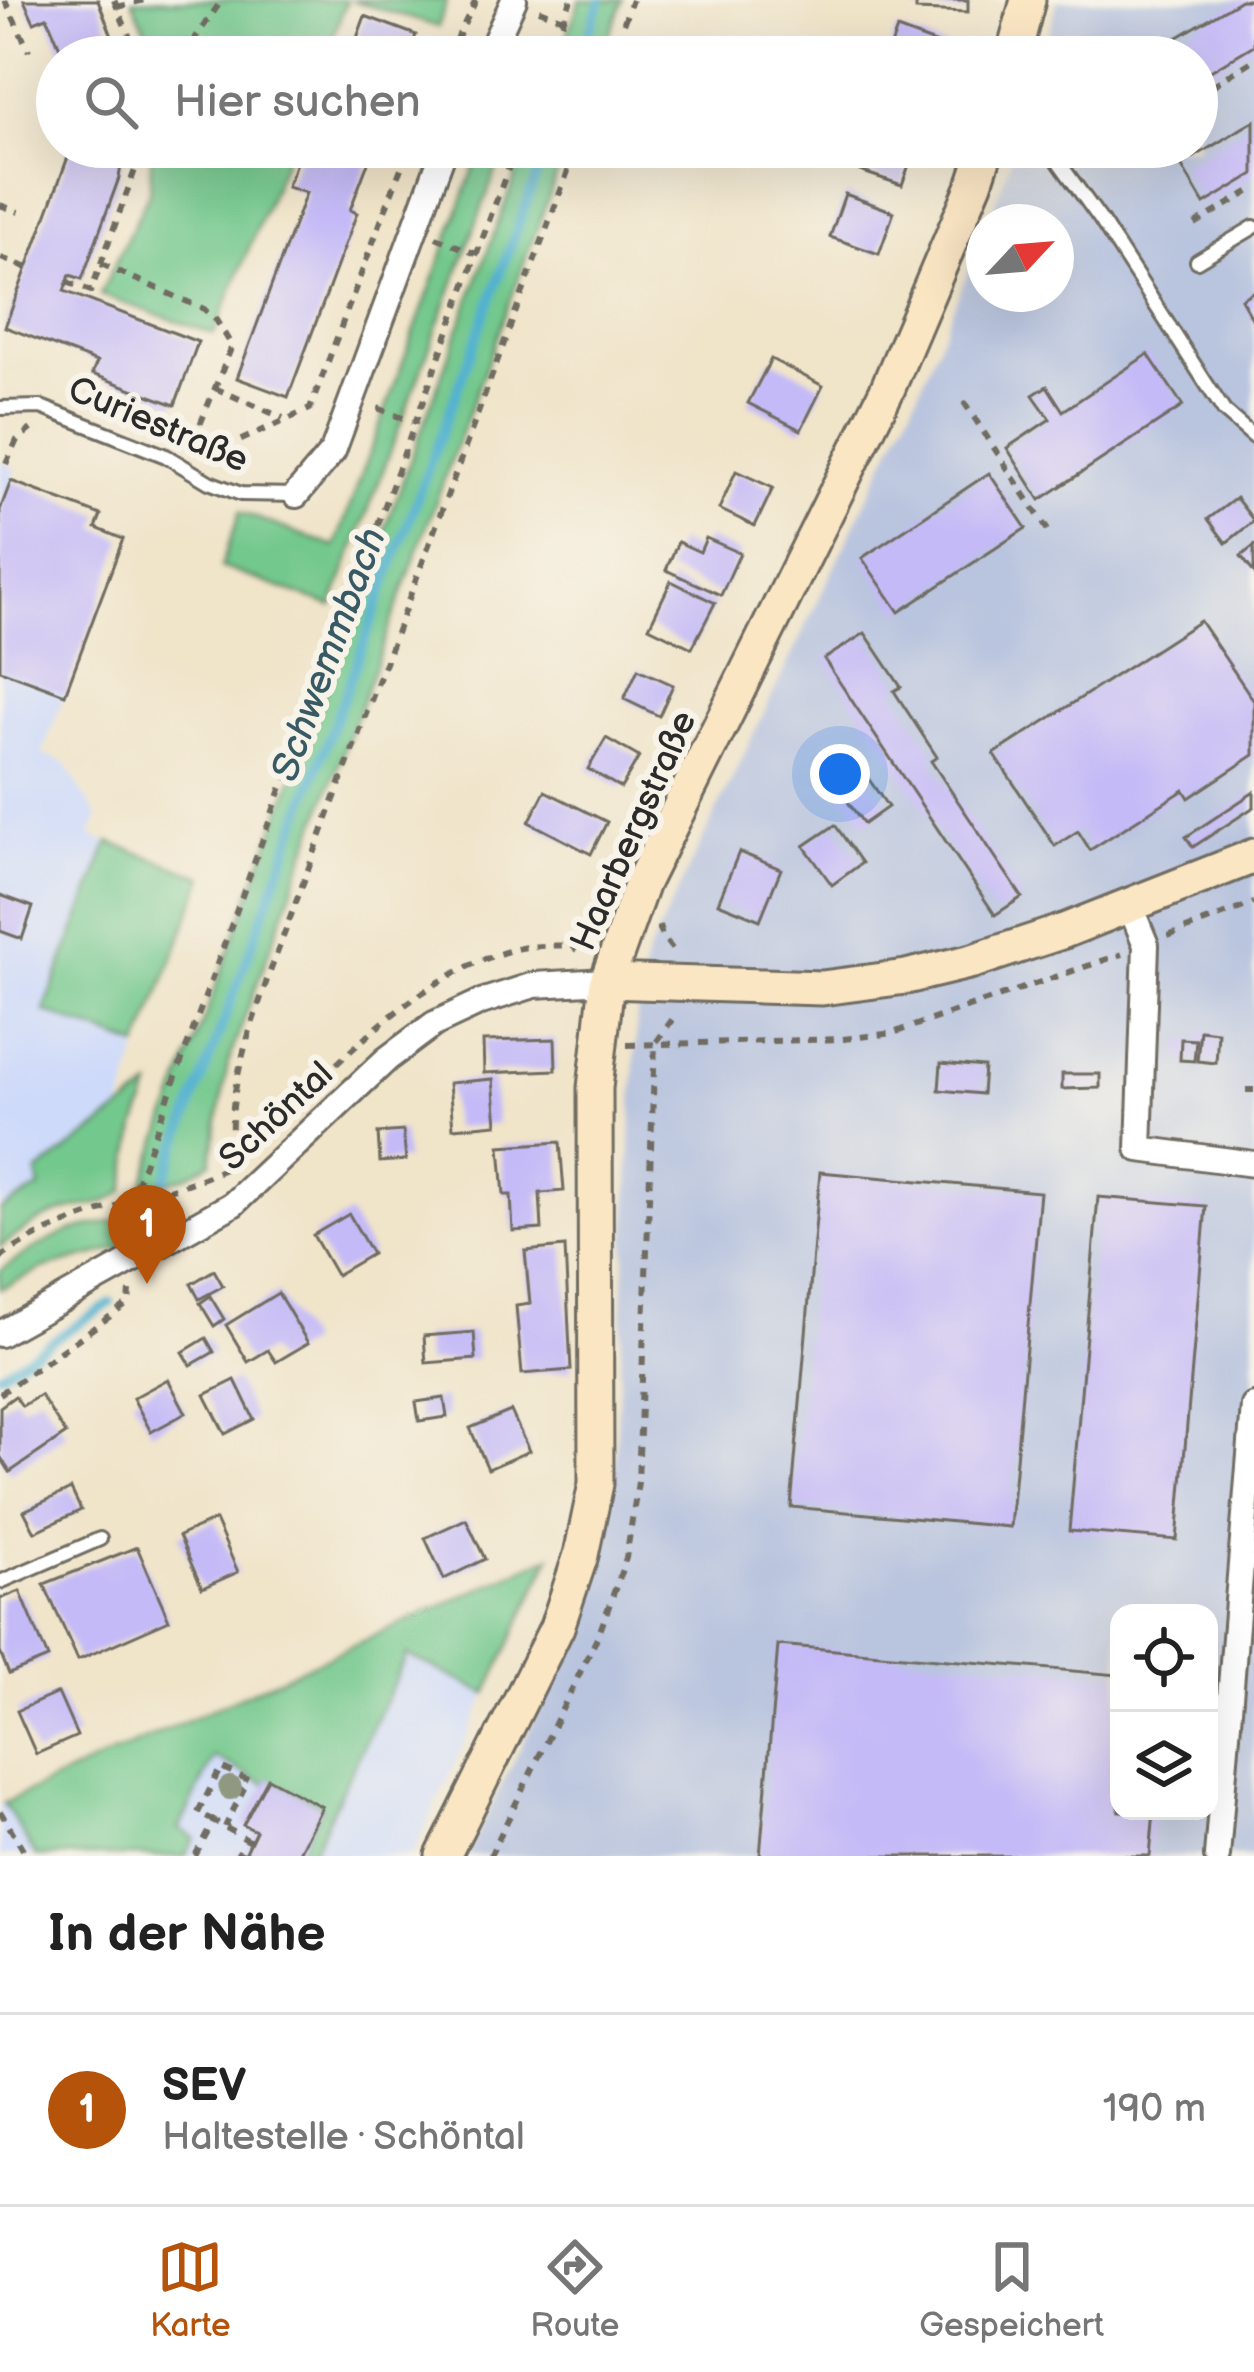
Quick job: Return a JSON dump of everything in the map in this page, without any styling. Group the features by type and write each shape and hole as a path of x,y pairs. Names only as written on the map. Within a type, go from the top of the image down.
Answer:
{"main road":[{"path":"1019,36 1028,0"},
{"name":"Haarbergstraße","path":"442,1856 557,1628 581,1556 596,1484 596,1088 607,981 642,883 887,390 981,168"},
{"path":"607,981 822,988 906,977 973,962 1254,856"}],"street":[{"path":"498,36 514,0"},
{"path":"296,495 333,451 438,168"},
{"path":"1130,906 1146,945 1139,1149 1254,1164"},
{"name":"Schöntal","path":"0,1334 233,1204 387,1059 434,1024 534,985 607,981"},
{"path":"1216,1856 1254,1406"}],"lane":[{"path":"1063,168 1224,411 1254,437"},
{"path":"1197,261 1254,227"},
{"name":"Curiestraße","path":"0,408 41,406 166,456 241,494 296,495"},
{"path":"0,1582 100,1539"}],"path":[{"path":"5,0 28,51"},
{"path":"129,36 116,4 145,0"},
{"path":"196,36 221,0"},
{"path":"458,36 474,3 460,0"},
{"path":"558,36 571,0"},
{"path":"619,36 632,0"},
{"path":"1218,82 1254,61"},
{"path":"67,282 91,291 135,168"},
{"path":"183,467 310,409 401,168"},
{"path":"130,1202 508,168"},
{"path":"235,1164 232,1112 242,1056 267,980 569,168"},
{"path":"1196,224 1254,189"},
{"path":"1245,194 1254,210"},
{"path":"0,205 19,212"},
{"path":"2,258 28,268"},
{"path":"100,264 178,295 216,320 232,346 183,467"},
{"path":"215,388 285,418"},
{"path":"964,402 1049,532"},
{"path":"6,464 17,440 52,411"},
{"path":"302,1098 369,1032 414,997 518,949 572,945 607,981"},
{"path":"655,1044 674,1017"},
{"path":"0,1258 59,1223 188,1187 235,1164 252,1148"},
{"path":"0,1394 129,1303 132,1263"},
{"path":"225,1827 248,1780 221,1767 198,1813 251,1842"},
{"path":"0,1811 27,1856"},
{"path":"195,1856 214,1821"}],"shaded area":[{"path":"1058,0 1254,0 1254,1856 466,1856 575,1639 614,1491 638,996 647,955 919,391 966,277 966,312 1074,312 1074,204 995,204 1008,168 1218,168 1218,36 1048,36"},
{"path":"0,461 16,468 12,481 101,515 97,528 123,539 42,754 65,763 98,817 91,836 204,877 139,1047 120,1112 37,1172 40,1188 0,1210"},
{"path":"551,1556 412,1856 0,1856 0,1805"}],"green space":[{"path":"132,0 347,0 333,36 147,33"},
{"path":"351,0 447,0 438,27"},
{"path":"580,0 623,0 609,36 567,36"},
{"path":"151,168 281,168 214,334 100,295 149,193"},
{"path":"474,168 497,168 332,606 221,567 240,512 335,547"},
{"path":"518,168 559,168 228,1063 211,1162 185,1177 141,1189"},
{"path":"109,842 204,877 139,1047 44,1011"},
{"path":"151,1088 136,1128 124,1191 101,1203 43,1219 0,1247 0,1210 40,1188 37,1173"},
{"path":"176,1208 179,1218 128,1246 45,1268 0,1289 0,1271 69,1231"},
{"path":"551,1556 487,1694 407,1655 310,1856 297,1856 322,1807 214,1757 179,1829 195,1838 185,1856 36,1856 4,1803"}],"building":[{"path":"24,0 98,0 112,36 55,36 47,17 34,22"},
{"path":"916,0 968,0 968,12 916,10"},
{"path":"1241,0 1254,0 1254,45 1218,66 1218,36 1180,36"},
{"path":"365,16 416,35 416,36 358,36"},
{"path":"1254,121 1254,174 1204,204 1183,168 1218,168 1218,143"},
{"path":"64,168 121,168 82,279 70,275 64,291 198,342 175,405 92,374 97,362 5,327"},
{"path":"294,168 366,168 350,210 357,213 288,397 237,378 306,193 287,187"},
{"path":"861,168 908,168 902,185"},
{"path":"845,194 894,212 879,254 830,237"},
{"path":"1254,291 1254,322 1241,299"},
{"path":"1148,354 1183,406 1040,500 1007,448 1050,419 1033,395 1047,386 1063,411"},
{"path":"771,359 823,386 801,430 748,403"},
{"path":"736,471 773,488 755,526 719,509"},
{"path":"989,473 1026,528 899,612 862,558"},
{"path":"11,481 101,515 96,528 123,539 65,694 0,670 0,510"},
{"path":"1236,498 1254,521 1226,543 1208,519"},
{"path":"706,538 740,553 721,595 666,570 678,542 700,552"},
{"path":"1254,546 1254,573 1241,556"},
{"path":"671,581 715,603 692,648 649,627"},
{"path":"1200,621 1254,701 1254,755 1189,798 1184,790 1090,850 1078,831 1055,846 994,754"},
{"path":"865,633 901,687 894,691 937,757 931,761 1022,897 995,915 824,659"},
{"path":"638,669 673,685 659,716 624,699"},
{"path":"606,738 639,757 621,788 588,769"},
{"path":"859,765 888,807 864,824 834,783"},
{"path":"545,791 607,822 591,854 529,822"},
{"path":"1254,792 1254,807 1193,847 1186,837"},
{"path":"835,825 862,863 832,885 804,846"},
{"path":"739,852 781,869 760,920 718,903"},
{"path":"0,895 33,907 22,939 0,931"},
{"path":"1200,1030 1218,1032 1216,1063 1197,1061"},
{"path":"555,1039 556,1070 484,1073 483,1041"},
{"path":"1181,1039 1196,1040 1194,1061 1180,1060"},
{"path":"941,1063 984,1067 982,1094 939,1090"},
{"path":"1062,1074 1100,1074 1100,1088 1062,1089"},
{"path":"493,1079 497,1124 453,1128 449,1083"},
{"path":"403,1131 406,1160 380,1162 378,1133"},
{"path":"560,1142 564,1191 540,1193 542,1229 513,1231 500,1146"},
{"path":"820,1172 1040,1192 1010,1527 791,1507"},
{"path":"1098,1197 1206,1206 1177,1540 1069,1531"},
{"path":"349,1214 372,1254 336,1275 313,1235"},
{"path":"565,1247 571,1370 522,1374 516,1306 530,1304 525,1251"},
{"path":"214,1270 223,1286 199,1299 191,1284"},
{"path":"278,1293 308,1343 276,1362 268,1350 248,1362 226,1325"},
{"path":"210,1296 224,1319 214,1326 200,1303"},
{"path":"474,1332 476,1359 426,1363 424,1336"},
{"path":"206,1338 214,1352 191,1365 183,1352"},
{"path":"168,1379 186,1413 151,1432 133,1398"},
{"path":"235,1380 254,1419 225,1434 205,1395"},
{"path":"40,1395 66,1434 10,1472 0,1456 0,1407 15,1396 22,1406"},
{"path":"444,1398 447,1417 419,1421 416,1402"},
{"path":"511,1411 529,1451 488,1469 470,1428"},
{"path":"71,1489 81,1510 35,1532 24,1511"},
{"path":"466,1519 485,1559 444,1579 425,1538"},
{"path":"215,1520 238,1572 202,1588 179,1536"},
{"path":"137,1547 169,1620 78,1660 44,1584"},
{"path":"20,1591 48,1658 9,1674 0,1652 0,1599"},
{"path":"778,1645 1110,1674 1110,1820 1153,1820 1150,1856 760,1856"},
{"path":"58,1693 77,1736 36,1754 17,1711"},
{"path":"268,1778 322,1807 297,1856 235,1856 238,1851 245,1854 256,1831 243,1825"}],"waterway":[{"name":"Schwemmbach","path":"588,36 601,0"},
{"name":"Schwemmbach","path":"164,1183 539,168"},
{"name":"Schwemmbach","path":"0,1374 111,1303"}],"place":[{"name":"SEV","path":"147,1284"}]}
